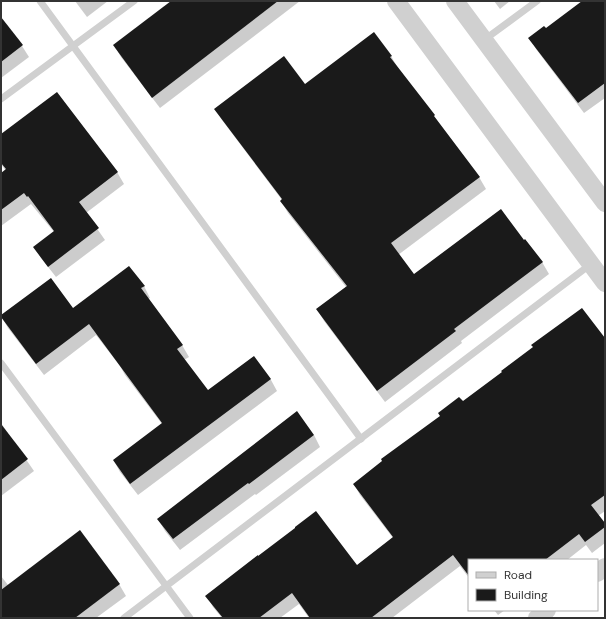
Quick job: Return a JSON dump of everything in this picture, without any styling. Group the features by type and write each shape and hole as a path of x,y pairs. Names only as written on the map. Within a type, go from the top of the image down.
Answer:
{"street":[{"path":"396,1 605,283"},
{"path":"455,1 605,203"},
{"path":"536,618 546,611"}],"lane":[{"path":"40,1 361,439"},
{"path":"1,99 134,1"},
{"path":"484,40 537,1"},
{"path":"124,618 167,587 591,264"},
{"path":"1,363 190,618"}],"building":[{"path":"171,1 278,1 152,98 113,45"},
{"path":"582,1 605,1 605,83 578,103 528,38 544,26 546,28"},
{"path":"1,17 23,45 1,62"},
{"path":"374,32 392,56 390,57 480,177 391,243 414,274 501,209 524,240 525,239 543,262 454,329 456,331 377,391 316,309 347,286 280,201 282,199 214,109 284,56 305,84"},
{"path":"57,92 118,172 79,202 99,228 48,267 33,247 54,231 28,196 27,197 24,193 1,210 1,173 6,169 1,163 1,134"},
{"path":"129,266 145,286 141,288 183,345 177,349 208,390 254,356 271,379 130,484 113,460 162,423 89,324 36,364 1,317 1,315 51,278 73,308"},
{"path":"582,308 605,338 605,495 591,505 605,523 605,527 585,542 579,534 546,559 468,559 468,575 453,555 371,618 310,618 292,593 259,618 223,618 205,596 316,511 357,565 393,537 353,484 382,461 381,459 440,416 438,413 459,397 463,401 533,347 531,345"},
{"path":"297,411 314,435 173,539 157,519"},
{"path":"1,424 28,459 1,480"},
{"path":"80,530 120,584 75,618 1,618 1,590"}]}
